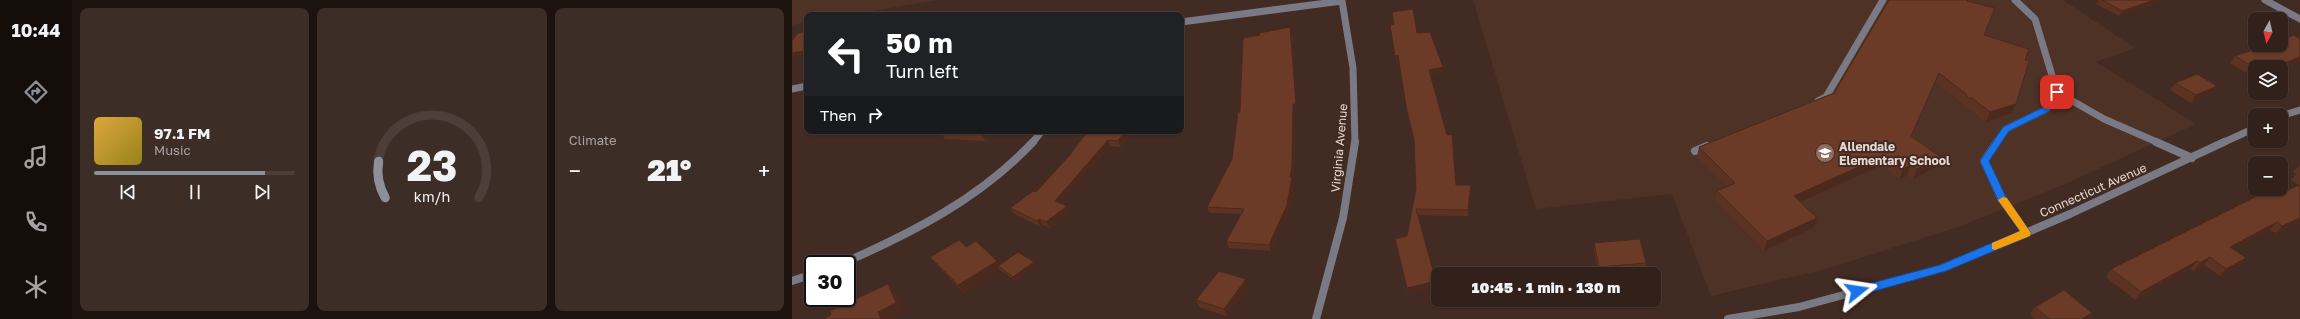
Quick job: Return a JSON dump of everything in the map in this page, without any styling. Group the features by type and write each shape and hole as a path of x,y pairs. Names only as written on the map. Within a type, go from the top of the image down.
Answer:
{"street":[{"path":"1184,22 1342,0"},
{"name":"Virginia Avenue","path":"1316,319 1350,183 1356,108 1350,36 1342,0"},
{"path":"1811,105 1826,98 1883,0"},
{"path":"2014,0 2035,19 2057,92 2104,119 2192,158"},
{"path":"2264,0 2300,19"},
{"path":"792,89 804,87"},
{"path":"2026,233 2002,198 1984,161 2006,129 2047,109 2057,92"},
{"path":"2288,114 2300,110"},
{"name":"Connecticut Avenue","path":"1728,319 1799,307 1943,268 2026,233 2248,131"},
{"path":"856,258 915,232 963,203 1004,171 1039,134"},
{"path":"1695,151 1717,142"},
{"path":"792,281 804,277"}],"shaded area":[{"path":"792,0 938,0 867,12 804,12 804,23 792,25"},
{"name":"Allendale Elementary School","path":"1473,0 2063,0 2135,48 2096,62 2196,124 2065,184 1958,227 1826,269 1711,296 1672,194 1536,209"}],"building":[{"path":"1889,0 1968,0 1967,1 1995,8 1984,35 2029,49 2025,60 2029,61 2016,104 1990,112 1972,98 1968,98 1966,94 1939,73 1911,136 1941,157 1917,169 1911,165 1903,169 1885,155 1794,196 1817,218 1767,241 1717,191 1735,183 1699,147 1834,93"},
{"path":"2102,0 2154,0 2122,11"},
{"path":"1413,9 1417,33 1430,32 1443,67 1429,70 1447,135 1452,134 1456,185 1471,185 1468,210 1416,209 1432,267 1431,282 1407,288 1395,239 1407,236 1416,189 1414,140 1406,106 1398,55 1395,56 1390,25 1394,24 1392,12"},
{"path":"1290,27 1296,104 1293,104 1292,166 1290,177 1292,177 1287,205 1269,245 1226,242 1244,209 1207,207 1232,159 1238,112 1240,112 1243,38 1260,35 1259,33"},
{"path":"804,32 804,51 792,53 792,41 798,33"},
{"path":"2294,35 2300,39 2300,57 2288,62 2288,60 2248,60 2248,64 2235,56 2248,52 2288,52 2288,37"},
{"path":"2197,74 2217,86 2196,95 2175,83"},
{"path":"1086,134 1123,134 1118,141 1108,140 1055,201 1067,206 1046,222 1039,219 1037,221 1010,208 1033,191 1036,192 1069,156"},
{"path":"2300,185 2300,218 2282,226 2277,222 2230,247 2246,258 2226,269 2210,257 2200,263 2197,261 2141,292 2111,269 2257,196 2288,196 2288,190"},
{"path":"1640,239 1646,263 1599,267 1594,243"},
{"path":"959,240 966,247 976,241 997,261 958,285 930,257"},
{"path":"1018,252 1034,262 1013,277 998,266"},
{"path":"1517,266 1517,267 1475,267"},
{"path":"1219,271 1246,279 1224,309 1196,300"},
{"path":"888,284 896,303 878,312 881,319 823,319 831,315 830,311 839,307 856,307 856,299"},
{"path":"2064,290 2092,313 2082,319 2049,319 2035,307"}],"slow traffic":[{"path":"1995,246 2026,233 2003,200"}],"place":[{"name":"Allendale Elementary School","path":"1825,153"}],"route":[{"path":"1857,291 1943,268 2026,233 2002,198 1984,161 2006,129 2047,109 2057,92"}]}
